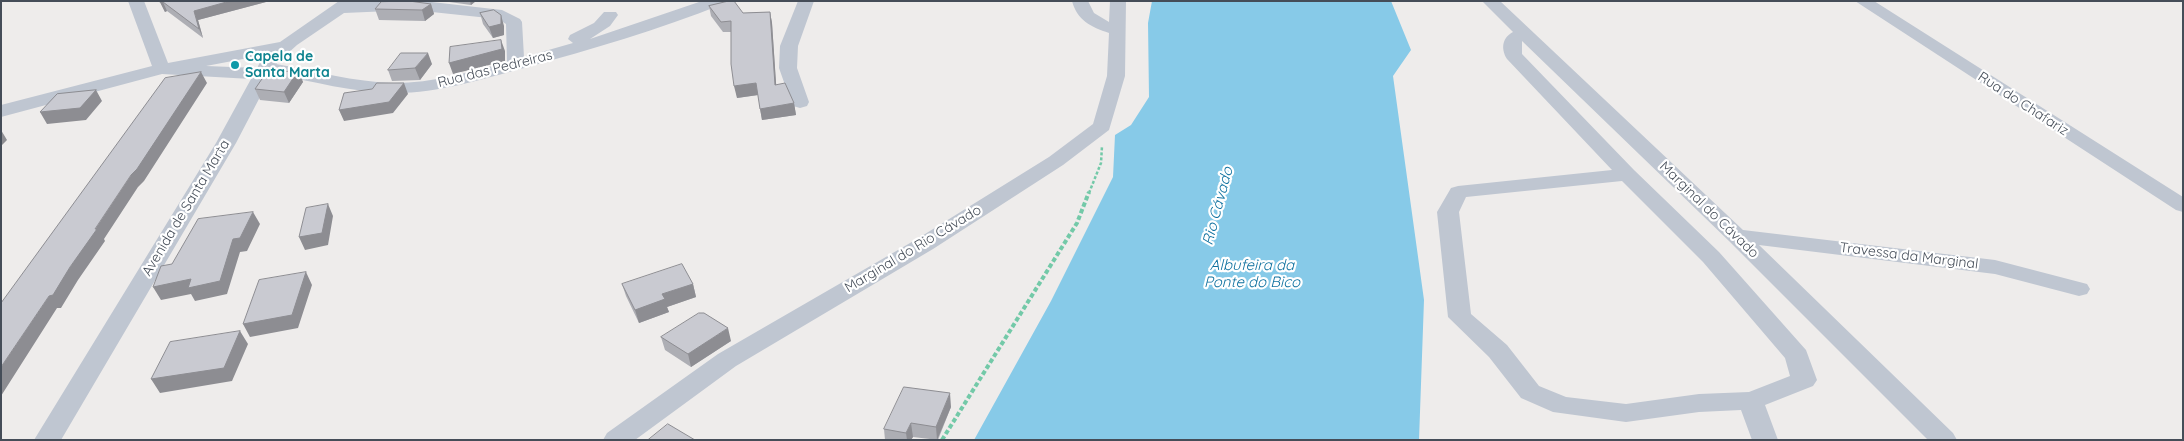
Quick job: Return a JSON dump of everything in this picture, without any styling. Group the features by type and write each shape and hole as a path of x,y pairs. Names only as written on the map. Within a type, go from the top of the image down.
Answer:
{"street":[{"path":"136,1 162,69"},
{"name":"Rua das Pedreiras","path":"162,69 264,71 370,86 393,88 425,87 551,55 683,15 717,1"},
{"path":"800,102 788,68 788,46 796,31 806,1"},
{"path":"1080,1 1082,11 1093,22 1117,30"},
{"path":"1102,126 1116,76 1118,1"},
{"name":"Marginal do Cávado","path":"1490,1 1737,236 1926,420"},
{"name":"Rua do Chafariz","path":"1863,1 2183,206"},
{"path":"345,4 413,5 502,15 514,22 516,64"},
{"name":"Avenida de Santa Marta","path":"47,440 221,152 271,58 345,4"},
{"path":"551,55 548,52 598,27 608,20 610,15"},
{"path":"1524,34 1512,39 1513,55 1627,174 1711,257 1797,356 1804,380 1751,401 1699,403 1626,414 1562,406 1530,392 1498,351 1460,317 1448,212 1458,192 1627,174"},
{"path":"1,111 162,69 285,46"},
{"name":"Marginal do Rio Cávado","path":"616,440 728,360 925,244 1056,161 1102,126"},
{"name":"Travessa da Marginal","path":"1737,236 1995,267 2079,289"},
{"path":"1751,401 1765,440"},
{"path":"1926,420 1944,440"},
{"path":"1926,420 1950,440"}],"path":[{"path":"942,440 1077,223 1101,163 1102,126"}],"water":[{"name":"Albufeira da Ponte do Bico","path":"1152,1 1391,1 1411,50 1393,76 1424,300 1419,440 974,440 1051,301 1113,177 1115,135 1131,125 1149,97 1148,23"}],"building":[{"path":"160,1 230,1 194,11 199,29"},
{"path":"409,1 431,4 422,10 375,9 381,2"},
{"path":"734,1 743,13 770,12 775,85 785,83 794,103 760,109 756,83 734,86 731,64 731,21 721,22 709,6"},
{"path":"494,10 501,15 501,24 489,27 480,13"},
{"path":"501,40 502,49 449,63 450,47"},
{"path":"401,53 428,53 415,68 388,70"},
{"path":"298,71 284,92 255,89 266,73"},
{"path":"201,72 95,229 97,229 53,295 49,296 1,367 1,303 165,78"},
{"path":"377,83 404,83 389,102 339,110 344,93 372,89"},
{"path":"96,90 80,108 40,112 57,94"},
{"path":"328,204 322,233 299,237 306,208"},
{"path":"253,212 240,238 233,239 220,281 188,288 191,279 153,287 161,266 172,264 198,219"},
{"path":"682,264 693,284 662,294 665,299 635,310 622,284"},
{"path":"306,272 292,315 243,324 259,280"},
{"path":"699,313 704,313 728,328 688,354 661,337"},
{"path":"240,331 224,368 151,379 170,342"},
{"path":"904,387 950,393 936,427 911,423 906,433 884,429"},
{"path":"668,424 695,440 648,440"}],"place":[{"name":"Capela de Santa Marta","path":"235,65"}],"water label":[{"name":"Rio Cávado","path":"1218,206"}]}
